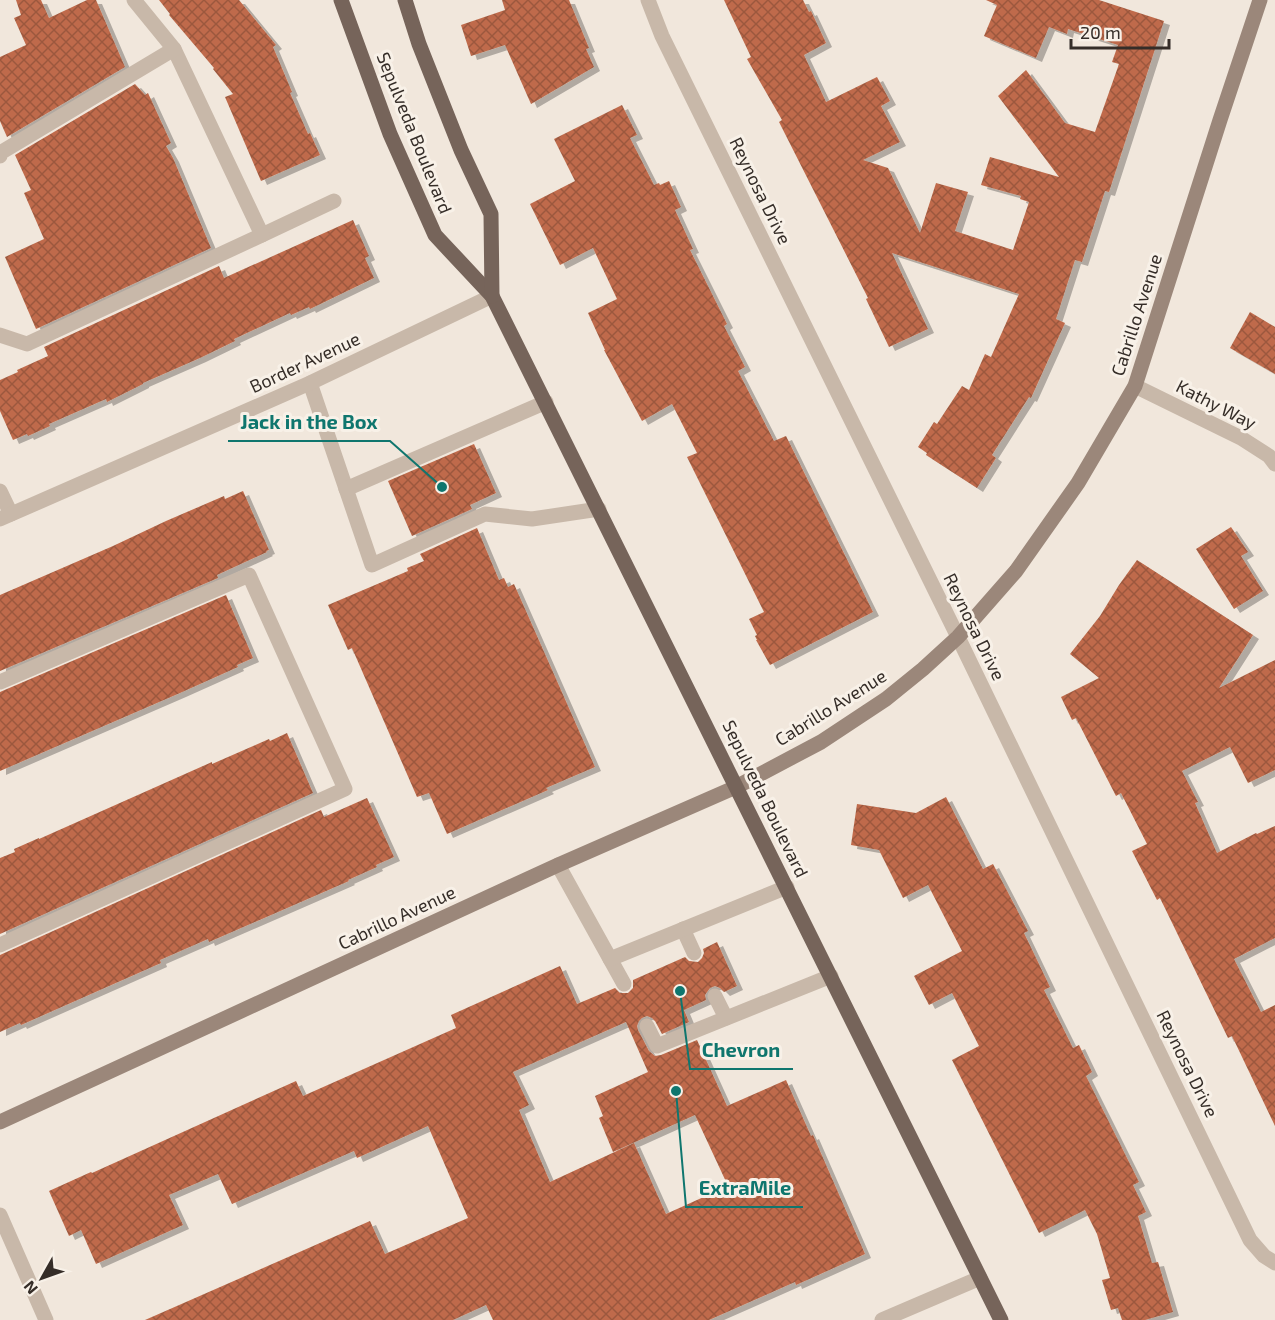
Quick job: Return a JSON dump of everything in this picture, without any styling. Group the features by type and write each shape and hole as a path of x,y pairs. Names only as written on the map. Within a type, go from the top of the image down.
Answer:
{"main road":[{"name":"Sepulveda Boulevard","path":"341,0 390,134 435,235 492,296 1001,1320"},
{"name":"Sepulveda Boulevard","path":"405,0 419,44 461,150 491,214 492,296"}],"street":[{"path":"134,0 174,49 262,235"},
{"name":"Reynosa Drive","path":"648,0 667,47 958,637 1250,1240 1264,1256 1275,1263"},
{"name":"Cabrillo Avenue","path":"0,1122 558,866 736,787 821,742 877,705 923,669 958,637 1016,572 1078,483 1135,386 1260,0"},
{"path":"0,156 0,153 174,49"},
{"path":"0,335 27,344 334,201"},
{"name":"Border Avenue","path":"5,517 310,383 492,296"},
{"path":"310,383 372,565 485,514 532,519 599,509"},
{"name":"Kathy Way","path":"1135,386 1241,438 1269,456 1275,464"},
{"path":"346,489 546,402"},
{"path":"0,491 5,517"},
{"path":"0,682 249,575 345,789 0,945"},
{"path":"558,866 624,984"},
{"path":"610,959 787,887"},
{"path":"683,930 694,952"},
{"path":"647,1026 657,1046 831,976"},
{"path":"715,996 726,1018"},
{"path":"0,1215 46,1320"},
{"path":"882,1320 980,1278"}],"building":[{"path":"16,0 41,0 49,18 87,0 96,0 125,67 7,137 0,121 0,57 26,45 14,18 21,15"},
{"path":"159,0 239,0 276,45 273,47 292,92 290,93 320,155 261,181 225,97 233,94"},
{"path":"502,0 569,0 589,48 586,49 594,67 531,104 505,45 471,56 461,25 505,10"},
{"path":"724,0 803,0 809,12 811,11 826,43 804,55 826,102 877,77 890,101 881,106 900,142 863,160 888,168 920,233 936,183 968,192 955,231 1013,250 1029,202 1020,199 1021,196 981,185 990,157 1059,177 998,96 1026,70 1065,123 1095,132 1119,64 1112,62 1118,45 1068,29 1067,34 1049,27 1036,58 984,36 997,5 986,0 1099,0 1164,21 1109,192 1105,191 1082,262 1075,260 1056,319 1065,323 1031,398 1029,397 992,455 996,458 977,488 926,455 927,453 918,447 934,422 937,424 962,386 969,390 985,354 991,357 1019,294 892,253 928,329 889,347 866,299 868,298 779,122 782,120 747,59 751,57"},
{"path":"135,84 145,95 148,93 171,143 166,146 211,248 36,329 5,257 44,239 24,193 31,190 15,155"},
{"path":"622,105 637,135 630,138 654,185 669,181 681,207 675,210 693,249 690,250 727,324 724,326 745,367 738,371 774,441 786,436 873,612 770,665 756,640 757,635 749,619 764,612 687,457 697,453 672,404 642,421 604,350 588,313 617,299 593,248 560,265 530,204 575,181 554,139"},
{"path":"353,220 369,256 365,258 374,278 310,309 309,307 291,315 290,313 234,339 235,341 107,402 106,399 49,424 50,426 28,436 27,434 13,440 0,411 0,380 48,356 44,347 219,266 224,278"},
{"path":"1250,312 1275,327 1275,374 1230,348"},
{"path":"474,444 496,493 470,505 472,509 412,536 388,481"},
{"path":"243,491 269,550 267,552 217,575 218,578 0,671 0,595 224,496 225,499"},
{"path":"1231,527 1248,552 1241,556 1263,591 1234,609 1196,549"},
{"path":"477,528 499,580 504,578 508,587 514,584 595,767 447,834 429,793 417,797 352,648 348,650 328,605 408,571 407,568 424,561 420,554"},
{"path":"1137,560 1253,635 1219,688 1275,660 1275,770 1248,783 1230,747 1182,771 1198,802 1195,803 1217,853 1275,826 1275,938 1234,959 1261,1012 1275,1005 1275,1126 1232,1036 1228,1038 1160,898 1157,900 1132,851 1147,844 1121,793 1116,796 1076,718 1072,720 1061,697 1099,678 1070,654 1100,616"},
{"path":"226,595 253,658 180,693 0,771 0,692"},
{"path":"287,733 313,793 0,934 0,858 15,852 14,849 212,762 212,764"},
{"path":"946,797 983,869 993,864 1028,931 1024,933 1050,987 1044,990 1073,1048 1079,1045 1092,1072 1086,1076 1139,1182 1133,1185 1146,1212 1138,1216 1152,1263 1158,1262 1173,1312 1145,1320 1122,1320 1118,1308 1111,1310 1102,1280 1110,1278 1097,1234 1085,1210 1039,1233 952,1060 979,1046 952,993 929,1005 914,976 962,951 928,885 903,898 879,850 851,845 857,804 916,813"},
{"path":"367,798 394,857 349,881 209,942 208,939 160,960 161,963 21,1025 20,1023 0,1032 0,955 321,810 324,817"},
{"path":"717,942 737,986 724,992 715,986 710,988 705,995 706,1000 684,1010 689,1022 662,1034 652,1018 647,1016 642,1018 637,1026 649,1051 655,1056 661,1055 697,1040 727,1106 786,1080 811,1136 813,1135 865,1254 709,1320 493,1320 486,1305 453,1320 145,1320 370,1221 385,1254 468,1218 428,1126 357,1158 354,1151 232,1204 218,1174 169,1195 183,1225 96,1264 81,1230 69,1236 49,1191 296,1081 303,1096 456,1028 451,1015 560,966 577,1004 615,988 620,993 628,993 633,988 633,980 685,957 689,961 698,962 704,953 703,949","holes":["626,1022 648,1072 595,1096 603,1116 599,1118 613,1152 695,1115 728,1186 666,1214 634,1143 550,1182 519,1110 529,1105 513,1072"]}],"place":[{"name":"Jack in the Box","path":"442,487"},
{"name":"Chevron","path":"680,991"},
{"name":"ExtraMile","path":"676,1091"}]}
